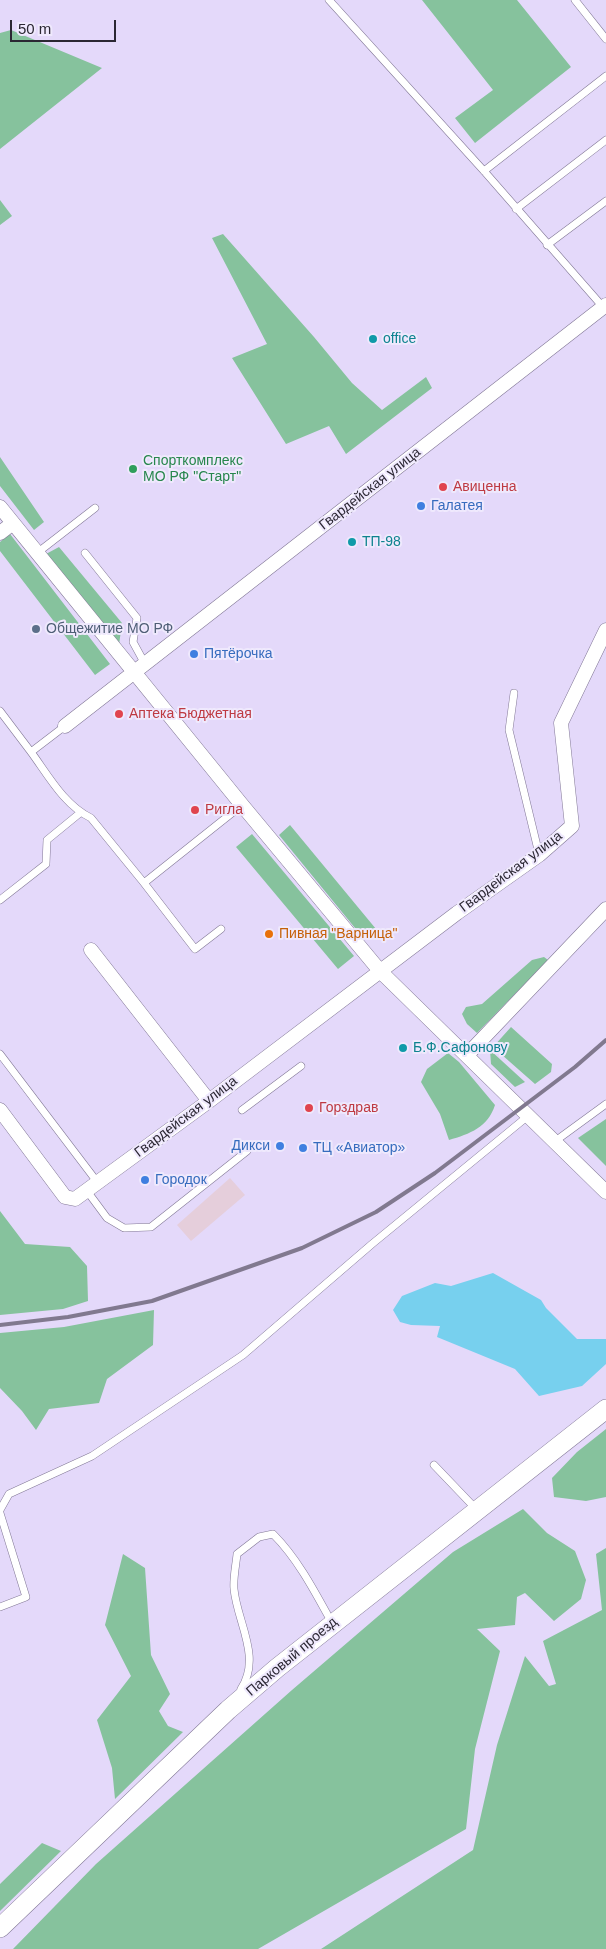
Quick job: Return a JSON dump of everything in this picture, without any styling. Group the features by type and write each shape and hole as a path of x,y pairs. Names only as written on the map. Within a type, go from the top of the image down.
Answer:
{"main road":[{"name":"Парковый проезд","path":"0,1928 228,1710 332,1624 606,1409"}],"street":[{"name":"Гвардейская улица","path":"65,726 146,665 605,306"},
{"path":"0,507 242,805 380,970 606,1192"},
{"path":"0,533 13,524"},
{"name":"Гвардейская улица","path":"0,1110 65,1196 75,1199 209,1101 380,970 540,855 572,826 561,723 606,630"},
{"path":"467,1055 606,909"},
{"path":"91,950 209,1101"}],"lane":[{"path":"329,0 605,306"},
{"path":"575,0 606,39"},
{"path":"484,171 606,76"},
{"path":"516,209 606,140"},
{"path":"548,245 606,201"},
{"path":"37,553 95,508"},
{"path":"85,553 138,618 133,642 146,665"},
{"path":"514,694 509,730 540,855"},
{"path":"0,711 69,803 80,813 91,818 195,949 221,929"},
{"path":"31,752 65,726"},
{"path":"144,883 242,805"},
{"path":"0,900 46,864 47,840 80,813"},
{"path":"0,1054 93,1187 107,1218 124,1228 151,1227 247,1151"},
{"path":"242,1110 302,1066"},
{"path":"554,1142 606,1104"},
{"path":"0,1607 26,1597 0,1511 9,1494 92,1456 174,1398 243,1355 335,1274 528,1116"},
{"path":"434,1465 477,1510"},
{"path":"228,1710 248,1679 250,1654 234,1588 237,1554 258,1537 273,1534 283,1544 308,1580 332,1624"}],"shaded area":[{"path":"230,1178 245,1195 191,1241 177,1225"}],"green space":[{"path":"422,0 517,0 571,67 475,143 455,118 493,90"},
{"path":"11,30 102,68 0,149 0,33"},
{"path":"0,200 12,216 0,225"},
{"path":"223,234 352,383 382,410 426,377 432,388 346,454 329,426 286,444 232,358 267,344 212,238"},
{"path":"0,457 44,522 34,530 0,486"},
{"path":"10,534 110,664 95,675 0,551 0,542"},
{"path":"59,547 122,623 119,645 46,554"},
{"path":"290,825 376,929 364,939 279,835"},
{"path":"252,834 354,956 338,969 236,847"},
{"path":"544,957 548,960 477,1033 467,1024 462,1014 466,1007 482,1004 532,960"},
{"path":"511,1027 552,1064 551,1072 535,1084 493,1047"},
{"path":"490,1050 525,1082 515,1087 491,1064"},
{"path":"448,1053 459,1062 495,1105 492,1113 483,1124 471,1132 449,1140 440,1114 421,1082 427,1069"},
{"path":"606,1119 606,1166 578,1138"},
{"path":"0,1211 25,1244 70,1247 87,1266 88,1301 63,1309 0,1315"},
{"path":"154,1310 153,1345 107,1379 99,1403 49,1409 36,1430 22,1411 0,1388 0,1333 64,1327"},
{"path":"606,1429 606,1497 586,1501 554,1497 552,1478 577,1452"},
{"path":"523,1509 547,1533 575,1551 586,1580 581,1599 554,1621 525,1593 517,1597 515,1625 477,1629 500,1651 475,1749 466,1829 258,1949 13,1949 96,1864 292,1690 453,1552"},
{"path":"606,1548 606,1949 321,1949 473,1850 497,1745 525,1656 549,1686 556,1684 543,1641 602,1610 596,1554"},
{"path":"123,1554 145,1568 151,1655 170,1694 159,1711 168,1726 183,1732 115,1799 112,1768 97,1720 131,1676 105,1625"},
{"path":"42,1843 61,1851 0,1911 0,1884"}],"water":[{"path":"493,1273 541,1300 546,1308 577,1339 606,1339 606,1364 582,1386 539,1396 515,1369 437,1337 440,1326 411,1325 400,1322 393,1310 402,1296 435,1283 451,1286"}],"railway":[{"path":"0,1325 68,1317 152,1301 302,1248 376,1212 435,1173 575,1067 606,1040"}],"place":[{"name":"office","path":"373,339"},
{"name":"Спорткомплекс МО РФ \"Старт\"","path":"133,469"},
{"name":"Авиценна","path":"443,487"},
{"name":"Галатея","path":"421,506"},
{"name":"ТП-98","path":"352,542"},
{"name":"Общежитие МО РФ","path":"36,629"},
{"name":"Пятёрочка","path":"194,654"},
{"name":"Аптека Бюджетная","path":"119,714"},
{"name":"Ригла","path":"195,810"},
{"name":"Пивная \"Варница\"","path":"269,934"},
{"name":"Б.Ф.Сафонову","path":"403,1048"},
{"name":"Горздрав","path":"309,1108"},
{"name":"Дикси","path":"280,1146"},
{"name":"ТЦ «Авиатор»","path":"303,1148"},
{"name":"Городок","path":"145,1180"}]}
